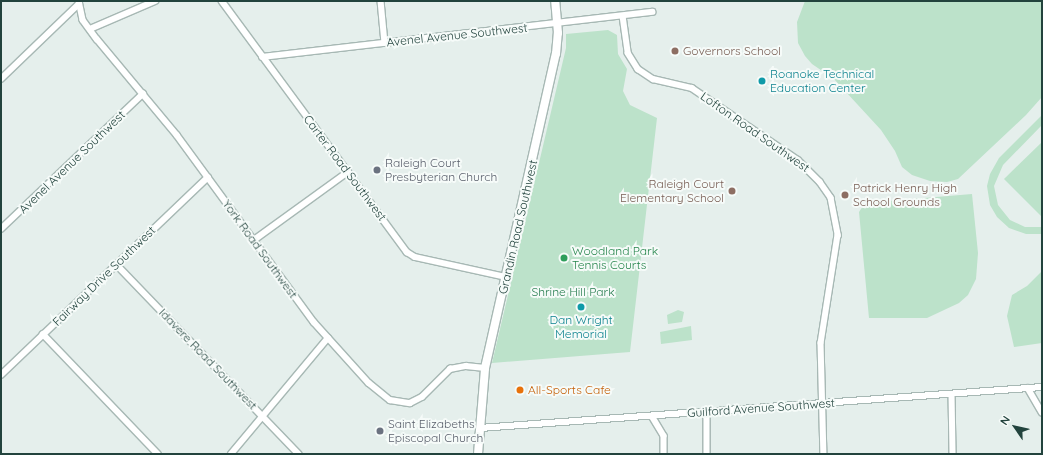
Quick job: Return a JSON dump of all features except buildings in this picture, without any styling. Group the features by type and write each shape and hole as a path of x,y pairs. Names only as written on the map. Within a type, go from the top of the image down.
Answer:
{"street":[{"path":"90,29 154,1"},
{"name":"Carter Road Southwest","path":"222,1 262,57 411,255 506,277"},
{"path":"381,1 385,43"},
{"name":"Grandin Road Southwest","path":"478,454 485,368 556,54 557,23 555,1"},
{"path":"1,79 79,3"},
{"name":"York Road Southwest","path":"79,3 83,20 208,177 328,338 369,383 396,403 410,403 422,397 450,369 466,366 485,368"},
{"name":"Avenel Avenue Southwest","path":"262,57 652,12"},
{"name":"Lofton Road Southwest","path":"623,16 628,53 644,74 659,81 692,88 798,160 820,182 831,198 838,235 821,343 824,454"},
{"name":"Avenel Avenue Southwest","path":"1,230 143,94"},
{"path":"254,240 348,172"},
{"name":"Fairway Drive Southwest","path":"1,375 208,177"},
{"name":"Idavere Road Southwest","path":"117,265 299,454"},
{"path":"44,334 158,454"},
{"path":"231,454 328,338"},
{"name":"Guilford Avenue Southwest","path":"480,428 1042,387"},
{"path":"1028,388 1042,412"},
{"path":"952,394 953,454"},
{"path":"707,412 707,454"},
{"path":"652,416 664,436 664,454"}],"green space":[{"path":"805,1 1042,1 1042,97 1026,115 958,179 947,182 930,181 912,175 902,167 895,151 881,130 834,79 812,64 805,56 798,43 797,22"},
{"name":"Shrine Hill Park","path":"608,30 617,35 618,54 627,69 623,91 630,105 657,118 630,352 492,363 566,48 566,34"},
{"path":"1042,115 1042,125 1003,165 994,186 998,205 1010,220 1025,227 1042,227 1042,234 1026,234 1009,228 997,217 990,205 987,186 990,174 999,158"},
{"path":"1042,142 1042,217 1004,179"},
{"path":"972,194 978,253 976,279 968,295 959,303 927,318 869,318 859,212 865,203"},
{"path":"1042,271 1042,343 1014,347 1007,316 1012,295 1027,286"},
{"path":"678,310 684,312 682,322 668,324 667,315"},
{"path":"691,326 692,340 661,344 660,332"}],"place":[{"name":"Governors School","path":"675,51"},
{"name":"Roanoke Technical Education Center","path":"762,81"},
{"name":"Raleigh Court Presbyterian Church","path":"377,170"},
{"name":"Raleigh Court Elementary School","path":"732,191"},
{"name":"Patrick Henry High School Grounds","path":"845,195"},
{"name":"Woodland Park Tennis Courts","path":"564,258"},
{"name":"Dan Wright Memorial","path":"581,307"},
{"name":"All-Sports Cafe","path":"520,390"},
{"name":"Saint Elizabeths Episcopal Church","path":"380,431"}]}
